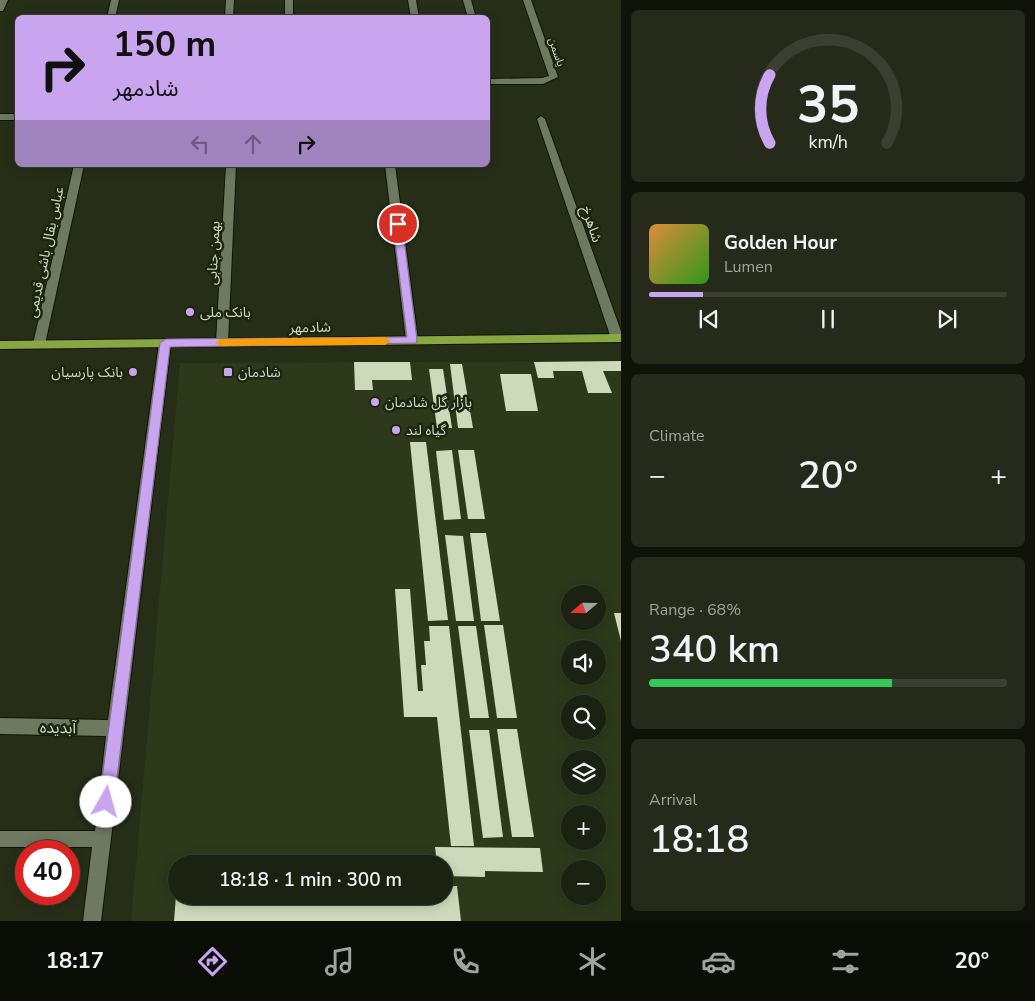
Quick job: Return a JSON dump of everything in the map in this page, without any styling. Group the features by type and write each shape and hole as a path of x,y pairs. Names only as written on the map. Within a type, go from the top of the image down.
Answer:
{"main road":[{"name":"شادمهر","path":"0,345 619,338"}],"street":[{"path":"0,9 4,0"},
{"path":"112,15 115,0"},
{"path":"229,15 230,0"},
{"path":"289,0 289,15"},
{"path":"412,0 414,15"},
{"path":"467,0 471,15"},
{"name":"یاسمن","path":"490,78 543,81 554,77 527,0"},
{"path":"490,84 492,91"},
{"path":"0,118 15,117"},
{"name":"شاهرخ","path":"541,119 619,338"},
{"name":"عباس بقال باشی قدیمی","path":"39,344 79,167"},
{"name":"بهمن جنابی","path":"222,342 230,167"},
{"path":"390,167 412,340"},
{"path":"92,921 115,728 166,343"},
{"name":"آبدیده","path":"0,726 115,728"},
{"path":"0,839 102,839"}],"shaded area":[{"path":"621,361 621,921 131,921 180,363"}],"building":[{"path":"621,361 621,371 603,371 612,393 588,393 582,371 553,371 554,378 538,378 534,362"},
{"path":"354,362 410,362 412,380 372,380 373,390 355,390"},
{"path":"450,364 462,364 473,428 458,428"},
{"path":"429,369 443,369 452,428 437,428"},
{"path":"500,374 531,374 538,411 506,411"},
{"path":"410,442 426,442 448,620 428,621"},
{"path":"452,450 461,519 444,520 436,451"},
{"path":"458,450 474,450 485,519 468,519"},
{"path":"470,533 486,533 500,621 481,621"},
{"path":"445,535 463,536 474,621 456,621"},
{"path":"395,589 410,589 418,691 423,691 421,665 426,665 424,641 430,641 429,626 449,626 474,846 451,846 437,717 404,717"},
{"path":"614,613 621,613 621,641"},
{"path":"484,625 503,625 517,718 497,718"},
{"path":"458,626 476,626 489,718 470,718"},
{"path":"497,729 517,729 534,837 512,837"},
{"path":"469,730 489,730 503,837 483,838"},
{"path":"435,847 540,848 543,872 485,871 485,877 453,876 453,855 436,855"},
{"path":"453,886 457,886 461,921 174,921 175,905 453,905"}],"slow traffic":[{"path":"220,343 385,341"}],"place":[{"name":"بانک ملی","path":"190,312"},
{"name":"بانک پارسیان","path":"133,372"},
{"name":"شادمان","path":"228,372"},
{"name":"بازار گل شادمان","path":"375,402"},
{"name":"گیاه لند","path":"396,430"}],"route":[{"path":"106,802 166,343 412,340 398,224"}]}
